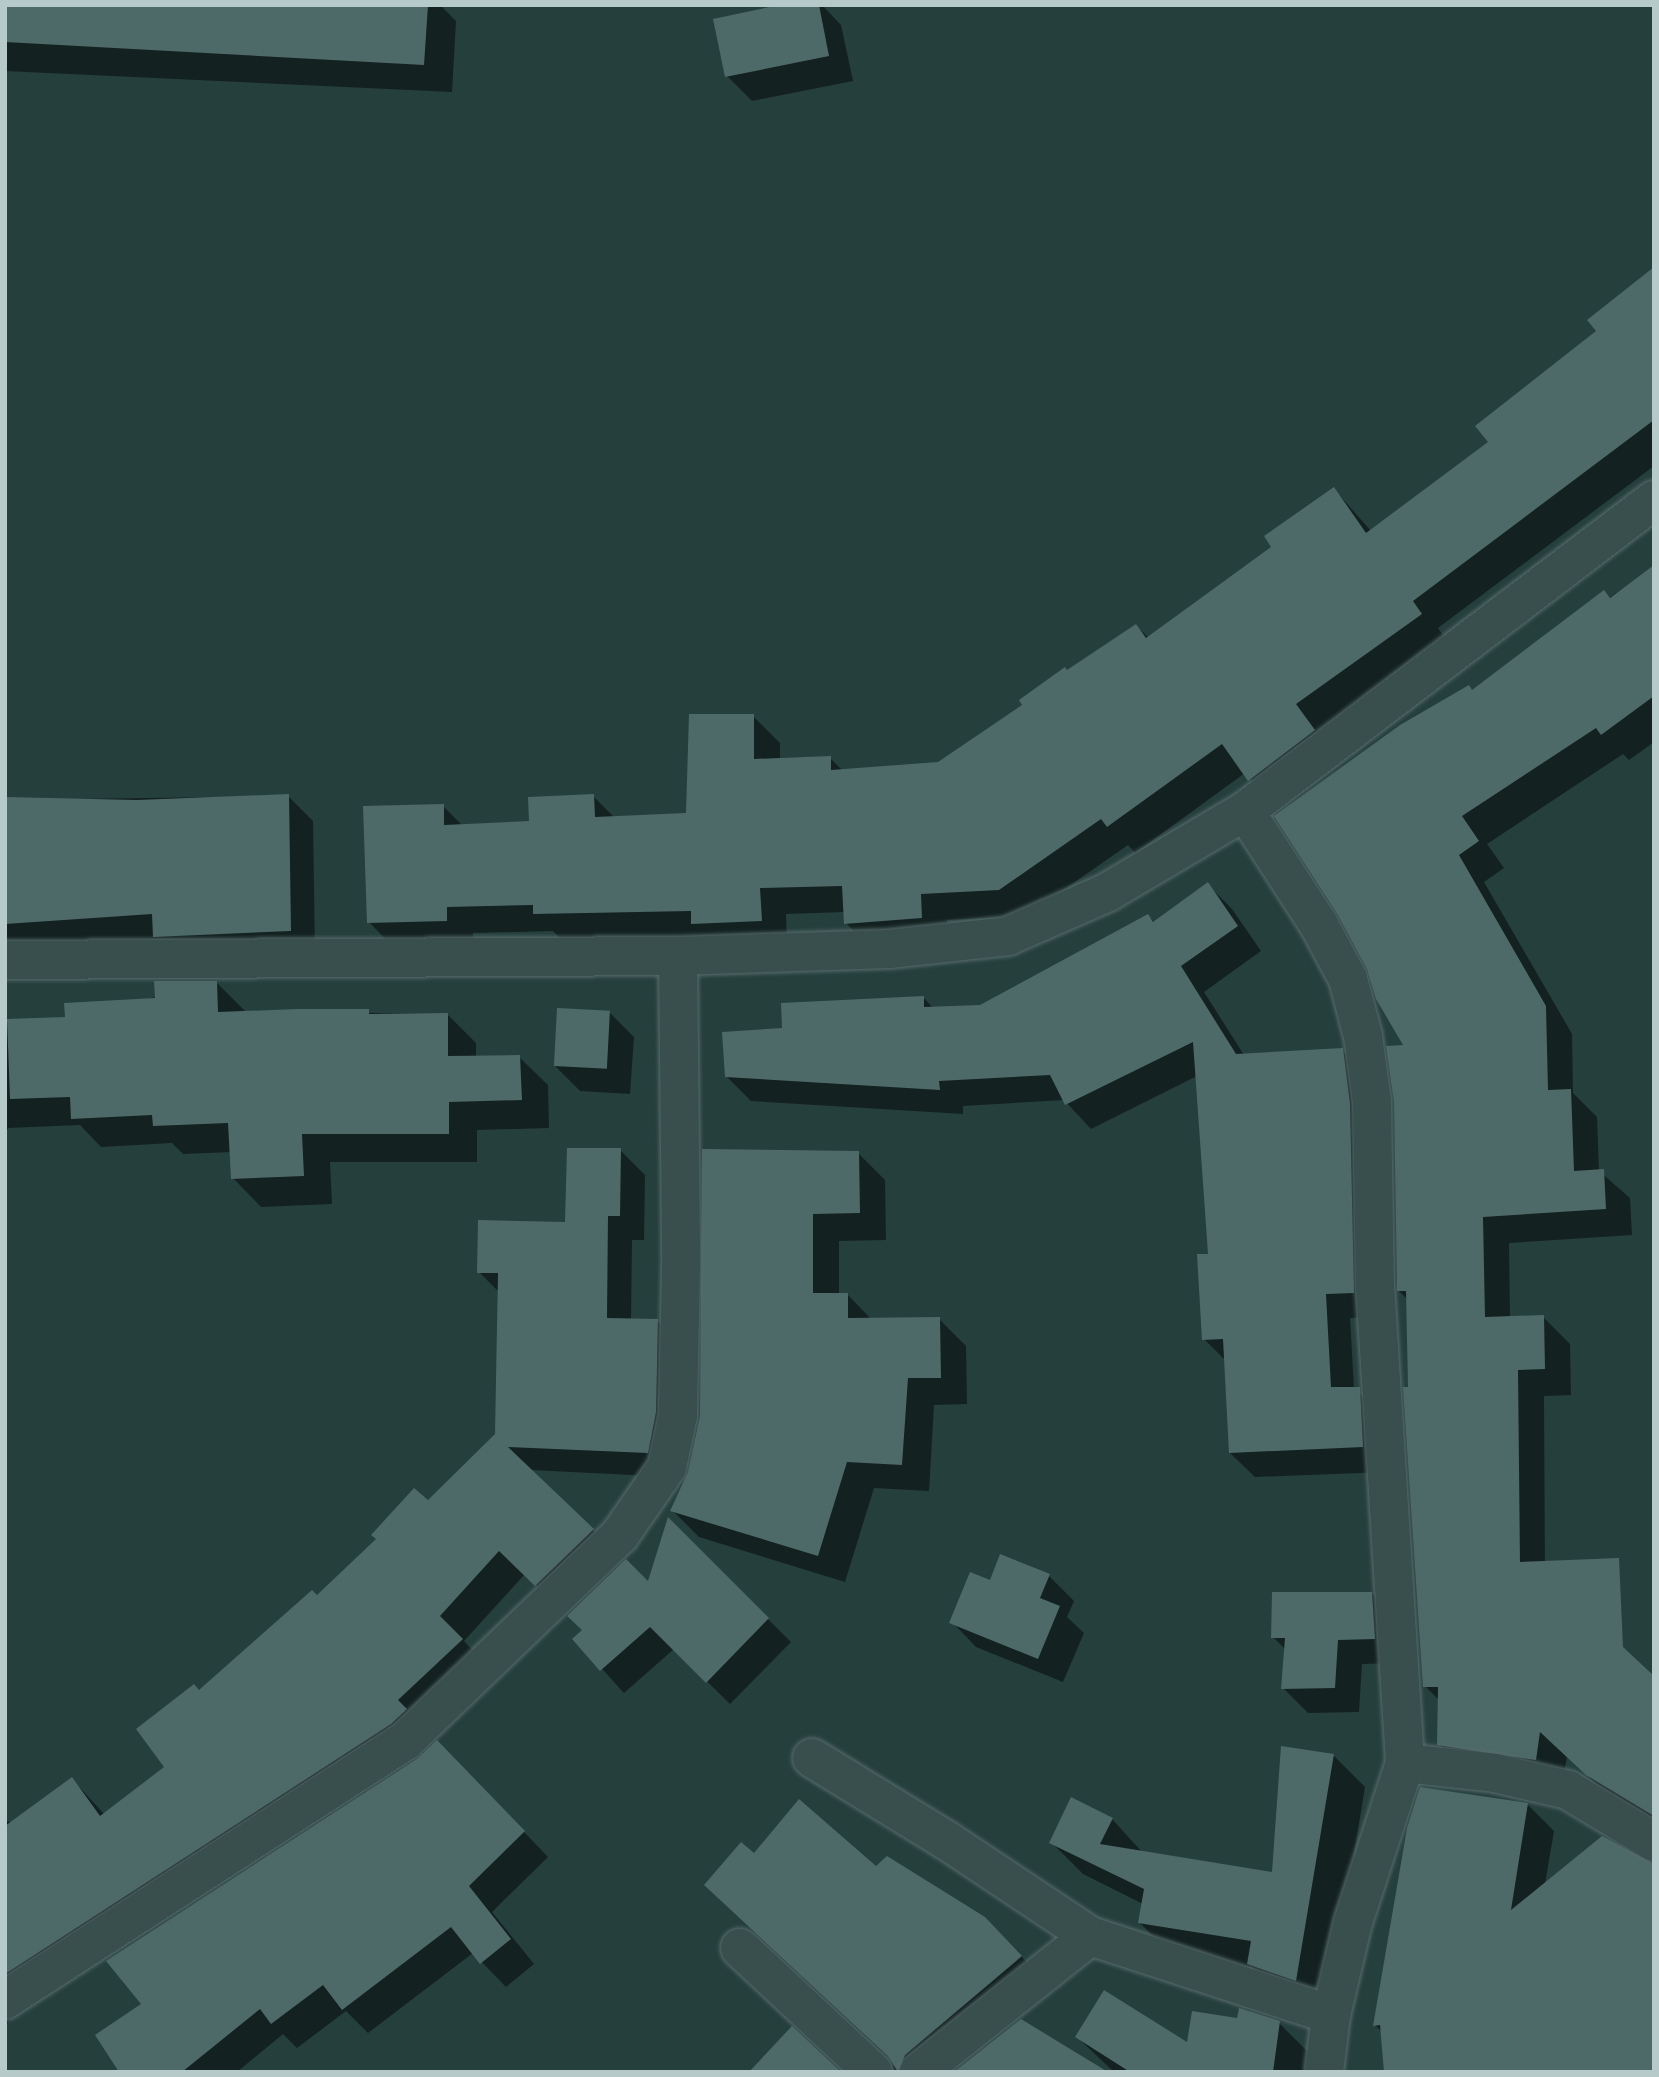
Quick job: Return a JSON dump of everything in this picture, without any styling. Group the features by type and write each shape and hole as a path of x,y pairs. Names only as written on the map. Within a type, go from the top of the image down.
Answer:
{"street":[{"path":"5,960 678,956 889,949 1008,936 1108,892 1245,811 1654,500"},
{"path":"1245,811 1319,925 1348,979 1363,1036 1372,1102 1374,1285 1405,1763 1353,1922 1331,2015 1324,2072"},
{"path":"5,2000 405,1741 620,1535 667,1467 678,1415 681,1267 678,956"},
{"path":"812,1758 946,1840 1090,1936 1331,2015"},
{"path":"1405,1763 1495,1773 1568,1790 1654,1842"},
{"path":"919,2072 1090,1936"},
{"path":"740,1948 873,2072"}],"building":[{"path":"5,5 428,5 424,65 5,42"},
{"path":"779,5 819,5 829,56 725,77 713,19"},
{"path":"1654,267 1654,420 1413,601 1422,614 1296,704 1315,730 1248,781 1222,744 1107,827 1101,819 999,890 921,894 922,918 844,924 842,886 760,888 762,921 691,924 691,911 533,914 533,905 447,907 447,921 367,923 363,806 444,804 444,825 529,821 528,797 594,794 595,817 686,813 689,714 754,714 754,759 831,756 831,770 938,762 1022,705 1019,700 1065,667 1067,670 1136,624 1146,638 1271,547 1264,536 1334,487 1366,533 1488,442 1475,426 1596,331 1587,320"},
{"path":"1654,565 1654,696 1601,735 1596,728 1462,816 1479,841 1459,855 1546,1006 1548,1090 1571,1089 1574,1171 1604,1169 1606,1209 1483,1217 1485,1317 1544,1315 1545,1369 1518,1370 1520,1562 1619,1558 1623,1647 1654,1676 1654,1816 1586,1775 1540,1732 1536,1760 1437,1745 1438,1687 1423,1687 1403,1387 1408,1387 1406,1291 1397,1291 1394,1102 1386,1046 1403,1045 1376,999 1367,969 1338,915 1274,816 1400,725 1469,685 1472,690 1604,590 1610,598"},
{"path":"289,794 291,931 153,937 152,914 5,924 5,797 137,800"},
{"path":"1208,882 1238,926 1181,966 1236,1054 1343,1048 1350,1104 1354,1293 1326,1294 1331,1387 1360,1387 1363,1447 1229,1453 1223,1339 1202,1340 1197,1254 1208,1254 1193,1042 1065,1105 1050,1075 939,1081 940,1090 725,1077 722,1032 782,1028 781,1003 924,996 924,1007 980,1005 1148,914 1153,922"},
{"path":"154,981 217,981 218,1012 369,1009 369,1014 448,1013 448,1056 520,1055 522,1100 449,1102 449,1134 302,1134 304,1176 231,1179 228,1123 153,1126 152,1115 71,1119 70,1097 10,1099 7,1019 65,1017 64,1003 155,998"},
{"path":"557,1008 610,1011 607,1069 554,1066"},
{"path":"567,1148 621,1148 620,1216 608,1216 607,1318 658,1319 656,1412 648,1453 508,1447 594,1529 535,1586 499,1551 440,1616 463,1639 398,1700 407,1709 391,1724 5,1974 5,1826 72,1777 100,1816 164,1767 136,1729 194,1684 199,1690 312,1590 317,1595 376,1539 371,1535 414,1488 428,1500 495,1434 498,1273 477,1273 478,1220 565,1222"},
{"path":"702,1149 859,1151 860,1213 813,1214 813,1293 848,1293 848,1318 940,1317 941,1378 908,1378 902,1465 847,1462 818,1556 670,1511 688,1472 700,1416"},
{"path":"668,1517 769,1618 706,1683 650,1627 600,1671 572,1639 582,1630 567,1616 626,1559 648,1581"},
{"path":"1000,1554 1050,1574 1040,1598 1060,1606 1038,1659 949,1623 970,1572 990,1580"},
{"path":"1272,1592 1372,1592 1375,1639 1338,1640 1335,1688 1281,1689 1285,1638 1271,1638"},
{"path":"437,1740 525,1831 469,1886 511,1939 480,1964 451,1927 342,2010 323,1985 271,2024 260,2009 182,2072 119,2072 95,2035 141,2004 106,1961 417,1759"},
{"path":"1281,1746 1334,1754 1296,1981 1247,1964 1251,1941 1138,1923 1144,1889 1049,1843 1071,1797 1113,1818 1100,1844 1272,1872"},
{"path":"1420,1787 1528,1803 1511,1910 1602,1836 1654,1864 1654,2072 1384,2072 1380,2025 1373,2026 1407,1828"},
{"path":"799,1799 876,1866 887,1856 985,1917 1022,1956 905,2055 898,2072 888,2056 704,1885 741,1842 754,1853"},
{"path":"1104,1990 1187,2042 1192,2011 1237,2018 1239,2008 1280,2021 1273,2072 1130,2072 1075,2037"},
{"path":"1021,2019 1108,2072 954,2072"},
{"path":"792,2026 841,2072 749,2072"}]}
